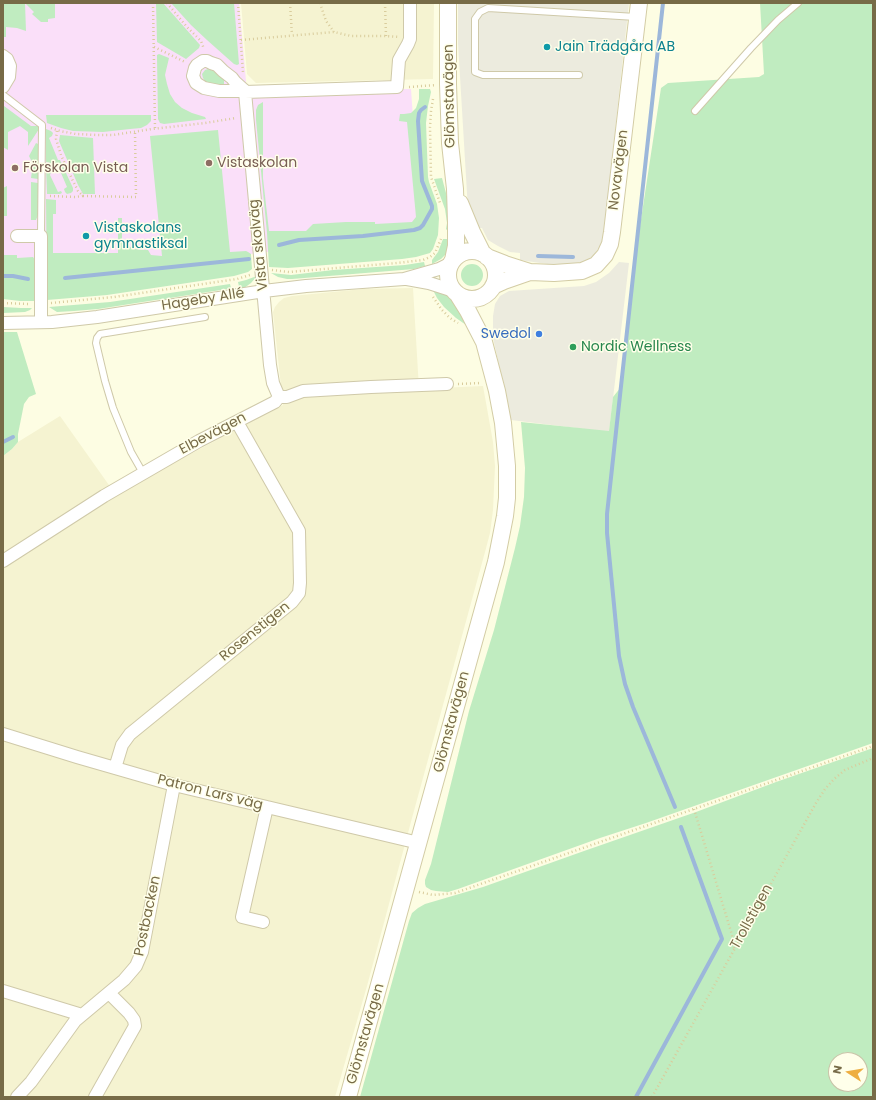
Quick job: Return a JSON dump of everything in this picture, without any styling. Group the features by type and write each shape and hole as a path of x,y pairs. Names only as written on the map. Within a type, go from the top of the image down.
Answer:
{"main road":[{"name":"Glömstavägen","path":"448,3 450,143 455,189 457,234 448,277 449,282 468,311 484,342"},
{"name":"Novavägen","path":"485,255 505,264 530,272 554,273 582,271 596,265 605,255 610,244 612,232 638,10"},
{"name":"Glömstavägen","path":"348,1097 496,562 505,516 508,482 506,446 497,391 484,342 482,316 490,290 495,281 496,270 494,265 485,255 472,232 455,189"},
{"path":"452,261 457,256 465,252 474,251 485,255"},
{"name":"Novavägen","path":"490,290 504,281 530,272"},
{"path":"456,293 462,297 472,299 482,297 490,290"}],"street":[{"path":"245,91 217,65 203,61 195,68 193,76 196,83 204,88 212,90 233,92 397,87 399,60 410,38 410,3"},
{"path":"3,56 7,59 10,66 9,77 3,87"},
{"name":"Vista skolväg","path":"245,91 246,116 264,290 270,365 273,383 279,397"},
{"path":"17,236 41,236 41,322"},
{"name":"Hageby Allé","path":"3,323 41,322 97,317 264,290 430,277 452,261"},
{"path":"430,277 456,293"},
{"name":"Elbevägen","path":"3,561 104,496 200,441 274,402 279,397 287,396 302,390 448,384"},
{"name":"Rosenstigen","path":"115,768 122,745 130,734 292,602 299,594 298,531 237,422"},
{"name":"Patron Lars väg","path":"3,734 174,785 419,843"},
{"name":"Postbacken","path":"17,1097 31,1082 72,1024 129,976 136,966 140,957 174,785"},
{"path":"263,922 242,917 267,807"},
{"path":"3,991 82,1015"},
{"path":"95,1097 135,1026 134,1020 129,1013 109,993"}],"lane":[{"path":"695,111 751,48 778,20 798,3"},
{"path":"580,75 483,75 475,72 475,19 480,12 488,8 638,10"},
{"path":"3,95 42,125 41,236"},
{"path":"143,473 113,408 96,343 97,338 100,334 205,318"}],"path":[{"path":"153,3 155,128"},
{"path":"167,3 201,41 207,61"},
{"path":"238,3 245,91"},
{"path":"291,3 292,35"},
{"path":"320,3 326,21 334,32"},
{"path":"385,3 386,36"},
{"path":"240,40 334,32 351,36 410,38"},
{"path":"154,47 188,63"},
{"path":"397,87 448,84"},
{"path":"42,125 76,134 97,136 205,123 246,116"},
{"path":"57,130 56,139 61,155 82,196"},
{"path":"41,196 136,197 135,132"},
{"path":"3,303 25,305 114,297 231,280 244,277 258,271 271,270 289,272 413,262 430,257 431,294 442,310 450,318 463,326"},
{"path":"448,384 484,383"},
{"path":"406,889 433,895 455,893 873,746"},
{"name":"Trollstigen","path":"652,1097 825,789 845,770 873,758"},
{"path":"694,809 732,935 734,950"}],"shaded area":[{"name":"Vistaskolan","path":"10,3 239,3 247,92 411,89 421,233 24,282 3,280 3,14"},
{"path":"241,3 434,3 433,79 256,83 247,74"},
{"path":"458,3 629,3 603,241 594,255 588,260 575,264 547,264 520,260 520,253 510,252 498,246 488,240 482,228 476,228 468,210 458,43"},
{"path":"619,262 629,263 609,432 511,420 493,338 493,316 495,304 500,296 509,291 584,286 596,282 609,273"},
{"path":"413,288 419,389 483,386 493,442 495,466 493,510 490,533 485,552 367,986 335,1097 3,1097 3,456 18,442 60,416 116,495 283,405 273,312 275,307 284,298 363,289"}],"green space":[{"path":"3,3 25,3 26,31 6,27 6,37 3,37"},
{"path":"25,3 55,3 55,18 48,19 48,22 41,22 32,14 34,12"},
{"path":"156,3 163,3 200,45 199,48 186,59 157,42"},
{"path":"171,3 234,3 239,64 234,64 207,40"},
{"path":"760,3 873,3 873,743 458,889 448,892 431,890 426,887 425,880 431,864 469,711 494,630 520,526 524,497 525,468 521,422 609,431 613,397 621,387 635,259 661,88 668,83 759,77 764,74"},
{"path":"159,54 169,58 165,75 170,94 175,102 182,108 205,117 206,119 164,124 160,123 158,119 157,57"},
{"path":"208,69 217,72 224,78 224,84 222,86 211,85 205,81 202,74"},
{"path":"419,89 430,89 431,92 426,123 428,177 437,204 439,218 438,235 430,253 402,259 288,268 269,267 256,120 256,110 258,105 263,102 263,178 269,231 306,231 313,224 346,222 375,222 375,224 412,222 416,217 407,122 399,121 400,114 411,113 416,108 419,99"},
{"path":"3,102 4,106 31,126 38,126 39,129 28,146 28,132 20,126 8,132 8,150 3,147"},
{"path":"46,115 151,115 151,121 141,128 103,132 73,131 47,123"},
{"path":"46,129 53,133 49,138 58,160 60,160 73,188 71,193 67,194 65,192 64,189 67,187 58,166 56,167 46,162"},
{"path":"218,130 230,252 246,251 251,254 252,269 248,272 234,276 107,295 47,300 46,199 56,200 56,214 53,214 53,253 118,253 118,218 122,218 122,242 134,249 148,250 151,255 162,256 150,136"},
{"path":"60,135 93,138 95,194 83,194 59,141"},
{"path":"36,143 38,144 38,179 31,178 33,164 29,156"},
{"path":"46,169 50,170 50,175 58,192 61,191 62,193 47,194"},
{"path":"442,178 450,208 451,231 446,229 447,223 445,209 434,179"},
{"path":"31,182 38,183 38,215 36,220 31,220"},
{"path":"7,186 7,216 3,216 3,188"},
{"path":"443,239 451,239 448,252 441,259 432,264 432,260 438,252"},
{"path":"3,255 17,255 17,258 33,257 35,260 34,301 3,299"},
{"path":"424,262 425,266 414,269 292,279 278,277 271,273 291,275"},
{"path":"472,264 480,267 483,275 480,283 472,286 464,283 461,275 464,267"},
{"path":"257,276 251,283 240,291 238,282"},
{"path":"230,284 231,288 170,298 170,300 162,299 98,309 57,312 49,307 110,302"},
{"path":"433,290 452,298 469,327 444,307"},
{"path":"3,307 32,308 25,312 3,313"},
{"path":"3,332 17,332 36,394 29,397 24,404 18,434 18,442 3,456"},
{"path":"873,748 873,1097 360,1097 412,913 425,904 483,887"}],"waterway":[{"path":"663,3 607,514 607,533 619,656 625,684 633,707 675,807"},
{"path":"279,245 299,240 363,236 420,228 432,209 422,181 418,121 419,113 425,107"},
{"path":"538,256 573,257"},
{"path":"65,278 249,259"},
{"path":"3,276 28,279"},
{"path":"3,442 13,437"},
{"path":"636,1097 722,939 681,827"}],"place":[{"name":"Jain Trädgård AB","path":"547,47"},
{"name":"Vistaskolan","path":"209,163"},
{"name":"Förskolan Vista","path":"15,168"},
{"name":"Vistaskolans gymnastiksal","path":"86,236"},
{"name":"Swedol","path":"539,334"},
{"name":"Nordic Wellness","path":"573,347"}]}
